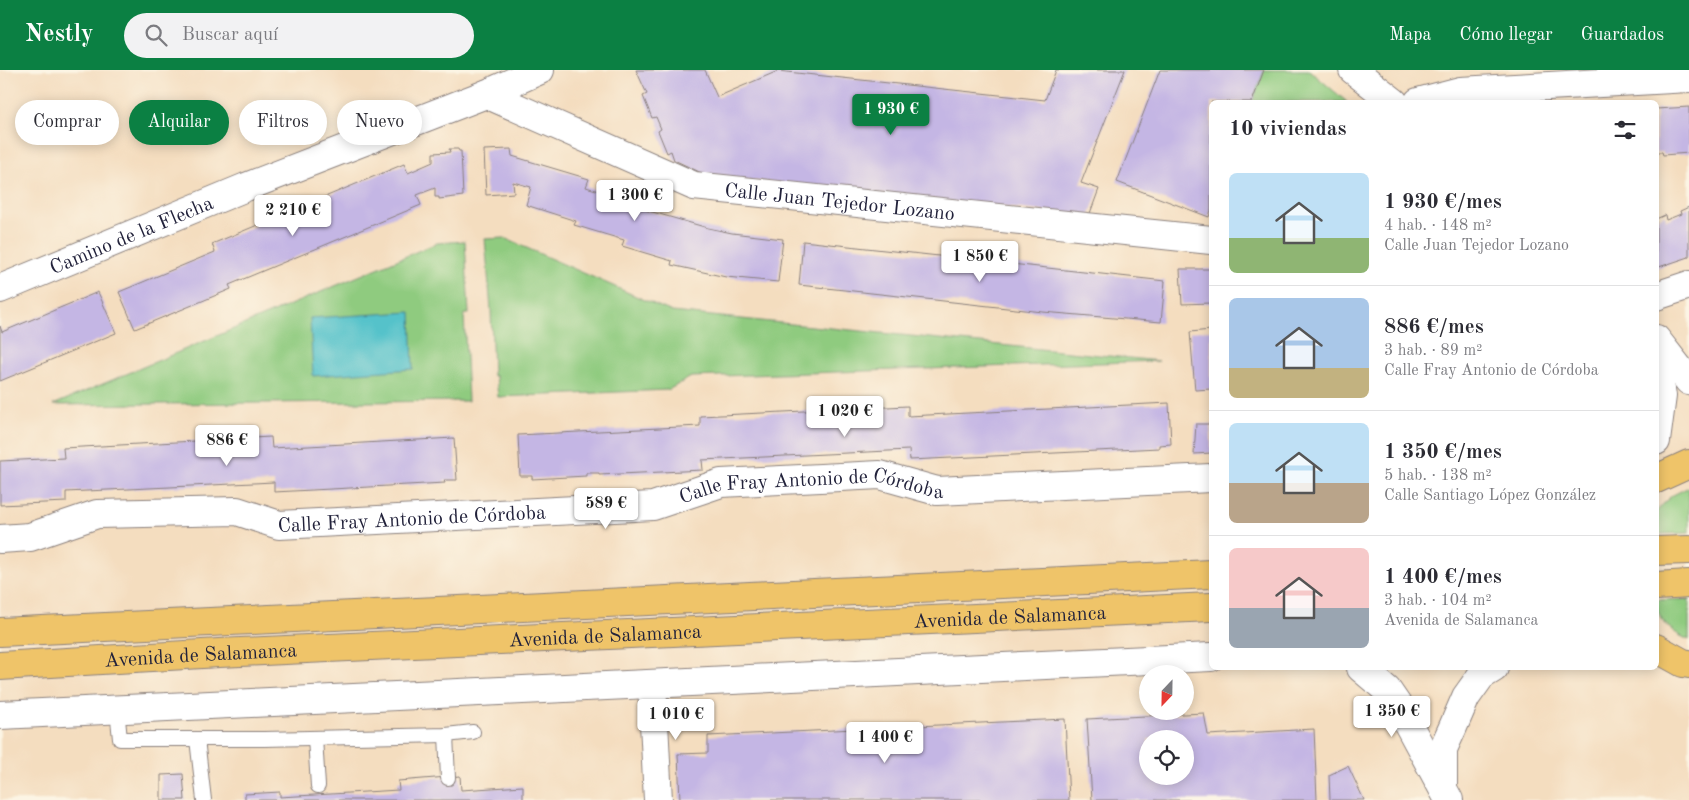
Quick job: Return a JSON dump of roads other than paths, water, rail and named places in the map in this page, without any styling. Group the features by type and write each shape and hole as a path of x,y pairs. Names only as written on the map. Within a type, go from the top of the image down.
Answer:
{"highway":[{"path":"1659,478 1689,464"},
{"path":"1659,551 1689,550"},
{"name":"Avenida de Salamanca","path":"0,632 1209,574"},
{"path":"1659,586 1689,584"},
{"name":"Avenida de Salamanca","path":"0,666 239,652 1209,607"},
{"path":"1659,650 1686,663"}],"street":[{"name":"Camino de la Flecha","path":"0,289 246,187 486,94 540,70"},
{"path":"1353,70 1391,100"},
{"path":"1426,100 1460,91 1689,78"},
{"name":"Calle Juan Tejedor Lozano","path":"486,94 694,186 1209,240"},
{"path":"1659,295 1689,285"},
{"path":"1659,343 1689,381"},
{"path":"1659,376 1662,396 1659,418"},
{"name":"Calle Fray Antonio de Córdoba","path":"0,539 30,538 97,514 237,511 279,525 653,506 721,483 880,475 938,491 1209,478"},
{"path":"0,715 1209,657"},
{"path":"1659,657 1686,663"},
{"path":"1363,670 1387,690 1400,709 1446,794"},
{"path":"1446,794 1444,749 1466,697 1481,676 1491,670"},
{"path":"652,684 658,800"}],"lane":[{"path":"117,710 120,739 315,738 446,735 473,732"},
{"path":"446,735 448,778"},
{"path":"315,738 318,786"},
{"path":"197,739 204,800"}],"water":[{"path":"411,312 413,369 313,376 310,318"}]}
